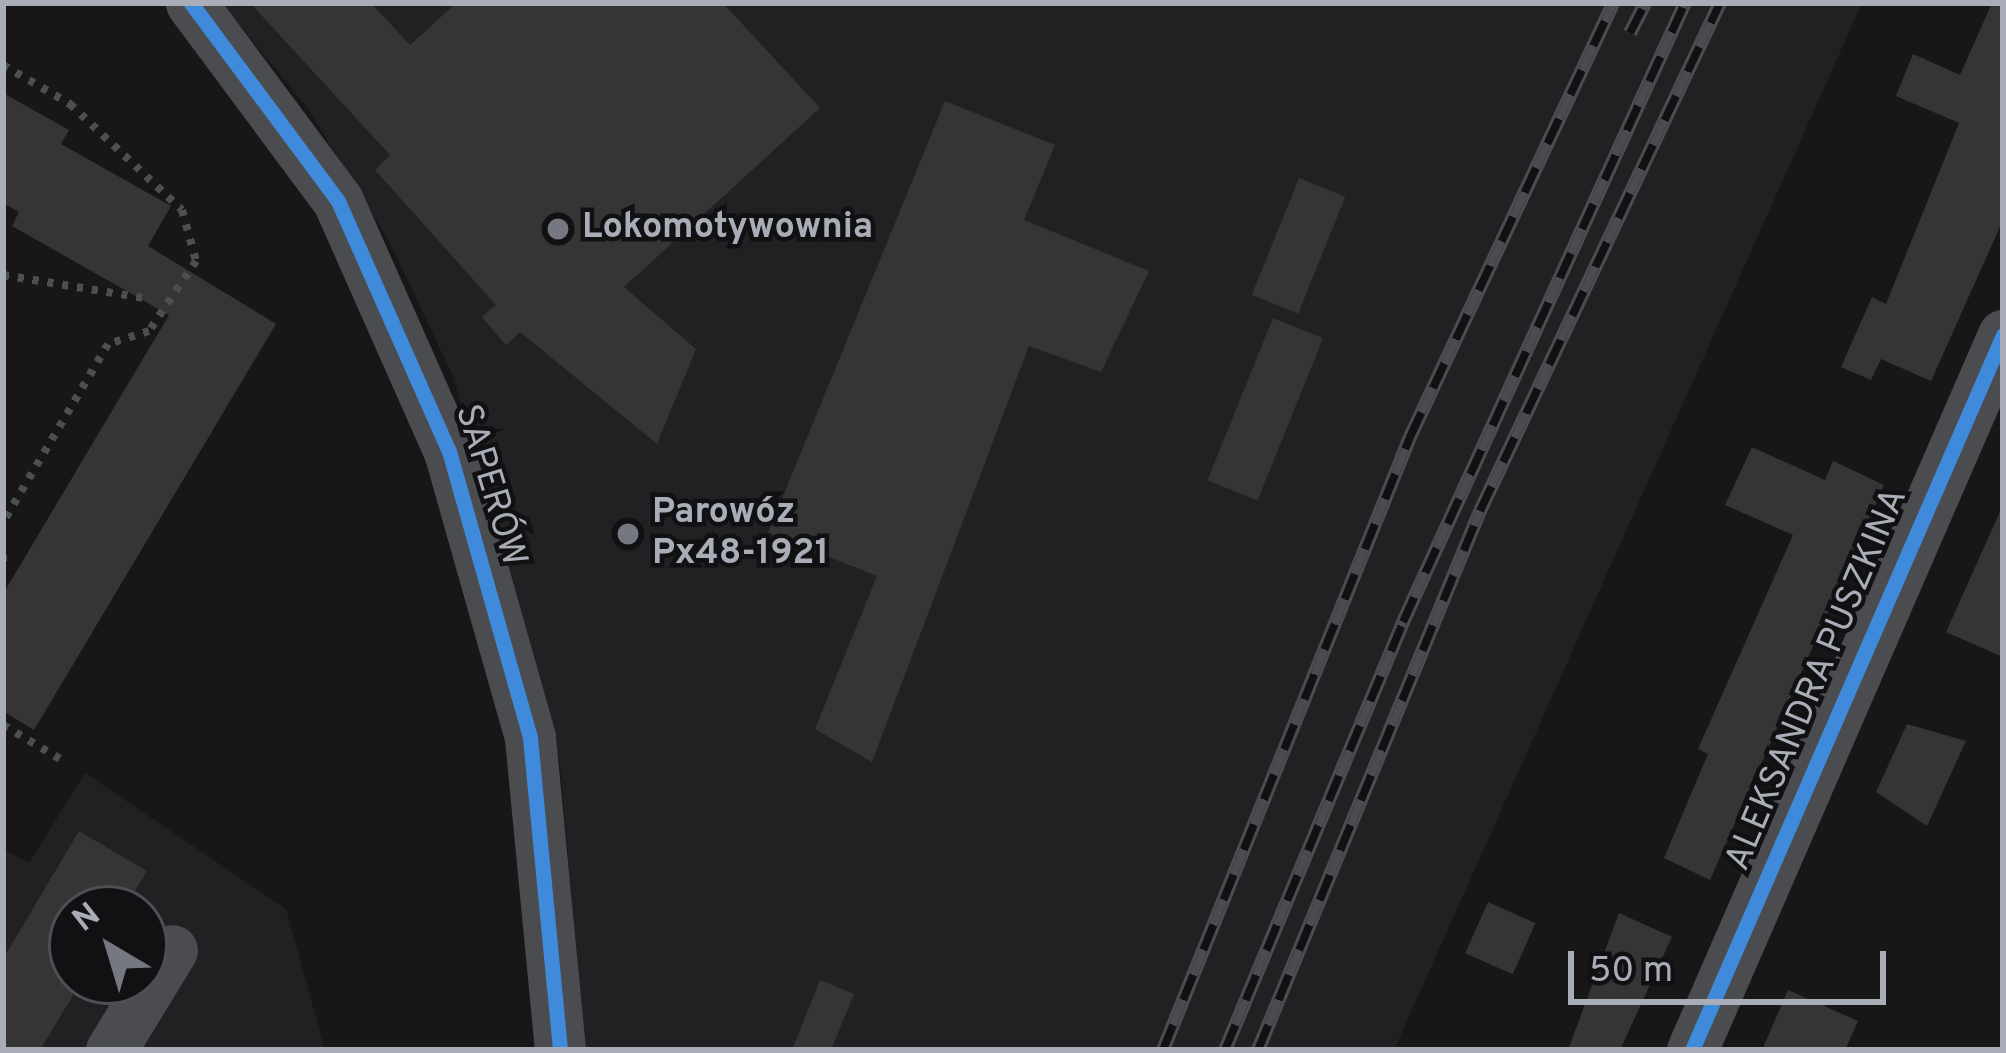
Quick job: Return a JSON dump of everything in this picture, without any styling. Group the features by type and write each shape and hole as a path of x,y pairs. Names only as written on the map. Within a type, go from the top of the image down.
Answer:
{"street":[{"name":"SAPERÓW","path":"190,3 338,201 449,451 530,738 560,1050"},
{"name":"ALEKSANDRA PUSZKINA","path":"1692,1050 2003,335"},
{"path":"111,1050 172,950"}],"path":[{"path":"3,65 70,104 182,210 196,261 149,331 108,344 3,522"},
{"path":"3,275 149,299"},
{"path":"3,724 62,760"}],"shaded area":[{"path":"221,3 1862,3 1394,1050 585,1050 560,765 453,376 390,243 307,107"},
{"path":"85,773 286,909 325,1050 3,1050 3,849 29,863"}],"building":[{"name":"Lokomotywownia","path":"250,3 371,3 410,45 456,3 723,3 820,108 624,287 696,349 657,444 520,332 506,345 482,317 496,305 375,170 390,155"},
{"path":"1992,3 2003,3 2003,220 1931,381 1881,359 1871,380 1841,367 1872,297 1886,304 1959,123 1896,96 1913,54 1960,75"},
{"path":"3,93 69,130 61,144 171,206 148,246 276,324 34,730 3,711 3,594 169,315 12,226 19,212 3,203"},
{"name":"Lokomotywownia","path":"945,101 1055,145 1024,220 1149,271 1101,372 1029,346 872,762 815,729 877,576 768,533"},
{"path":"1299,178 1345,197 1298,314 1252,295"},
{"path":"1273,318 1323,338 1258,500 1207,480"},
{"path":"1752,447 1825,480 1833,461 1884,485 1710,880 1664,858 1708,754 1698,749 1793,535 1725,505"},
{"path":"2003,505 2003,657 1946,632"},
{"path":"1907,724 1966,741 1927,826 1876,792"},
{"path":"79,831 147,871 139,885 48,885 48,1005 67,1005 40,1050 3,1050 3,959"},
{"path":"1488,902 1536,923 1513,974 1465,953"},
{"path":"1619,913 1672,937 1620,1050 1568,1050"},
{"path":"820,980 854,994 831,1050 792,1050"},
{"path":"1788,990 1858,1021 1845,1050 1762,1050"}],"railway":[{"path":"1163,1050 1410,437 1613,3"},
{"path":"1630,33 1645,3"},
{"path":"1225,1050 1403,622 1685,3"},
{"path":"1258,1050 1480,511 1720,3"}],"cycle path":[{"path":"191,3 338,201 449,451 530,738 560,1050"},
{"path":"1692,1050 2003,335"}],"place":[{"name":"Lokomotywownia","path":"558,229"},
{"name":"Parowóz Px48-1921","path":"628,534"}]}
